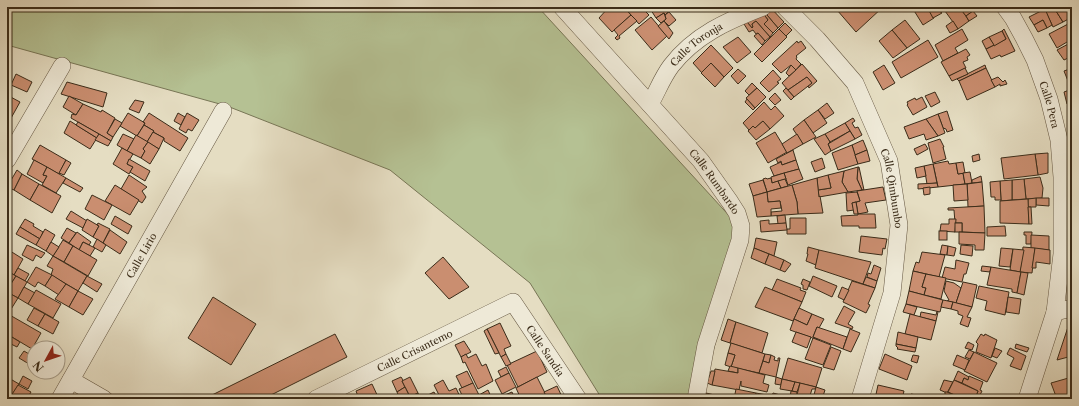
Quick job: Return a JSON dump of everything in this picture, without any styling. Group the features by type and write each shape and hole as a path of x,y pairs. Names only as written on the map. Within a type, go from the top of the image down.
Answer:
{"street":[{"name":"Calle Rumbardo","path":"562,7 701,161 737,213 741,226 740,240 706,345 696,399"},
{"name":"Calle Toronja","path":"650,104 670,67 694,43 712,30 732,19 763,7"},
{"name":"Calle Qimbumbo","path":"785,7 817,39 855,83 889,161 899,225 892,293 860,399"},
{"name":"Calle Pera","path":"1005,7 1013,18 1034,60 1049,99 1059,140 1062,177 1062,254 1055,312 1026,399"},
{"path":"7,160 62,66"},
{"name":"Calle Lirio","path":"60,399 223,111"},
{"name":"Calle Crisantemo","path":"316,399 513,302"},
{"name":"Calle Sandía","path":"513,302 578,399"},
{"path":"1055,312 1072,308"},
{"path":"71,380 104,399"}],"green space":[{"path":"7,7 538,7 745,233 700,399 602,399 530,283 390,170 227,106 7,45"}],"building":[{"path":"609,7 624,7 631,15 612,32 599,18"},
{"path":"624,7 641,7 649,15 639,24"},
{"path":"649,7 668,7 670,10 665,15 664,13 656,18"},
{"path":"770,7 784,22 778,28 767,15 768,14 765,10"},
{"path":"839,7 883,7 856,32 837,10"},
{"path":"916,7 927,7 934,18 923,25 913,9"},
{"path":"927,7 936,7 942,13 933,18"},
{"path":"952,7 960,7 969,21 958,29 945,11"},
{"path":"967,7 970,7 973,11 966,16 962,11"},
{"path":"1049,7 1054,7 1056,9 1065,7 1056,11 1063,22 1053,27 1045,10"},
{"path":"1067,7 1072,17 1063,22 1056,11"},
{"path":"1045,9 1052,25 1047,28 1043,20 1034,25 1029,17"},
{"path":"765,10 768,14 767,15 778,28 773,33 764,24 768,20 762,12"},
{"path":"973,11 977,16 969,21 966,16"},
{"path":"669,12 676,20 669,26 664,21 666,19 665,15"},
{"path":"762,12 768,20 764,24 773,33 770,37 756,21 752,24 752,28 747,22"},
{"path":"664,13 666,19 661,23 656,18"},
{"path":"631,15 637,21 619,36 620,38 617,40 615,38 618,35 614,30"},
{"path":"651,17 667,36 652,50 635,30"},
{"path":"905,20 920,39 907,48 892,30"},
{"path":"1043,20 1047,28 1038,32 1034,25"},
{"path":"664,21 673,33 669,39 658,26"},
{"path":"756,21 770,37 765,41 753,30 749,32 744,24 747,22 752,28 752,24"},
{"path":"953,21 958,29 950,33 946,26"},
{"path":"785,23 792,30 786,36 779,29"},
{"path":"1070,23 1072,26 1072,39 1057,48 1049,34"},
{"path":"779,29 787,37 762,62 754,54"},
{"path":"962,29 968,40 955,48 958,53 943,61 935,45"},
{"path":"1004,29 1015,51 1001,57 1000,55 991,59 986,49 1006,39 1002,31"},
{"path":"892,30 907,48 893,58 879,41"},
{"path":"1002,31 1006,39 994,46 989,37"},
{"path":"758,33 765,41 762,45 754,36"},
{"path":"738,37 751,52 737,63 723,47"},
{"path":"989,37 994,45 986,49 982,41"},
{"path":"928,40 938,57 901,78 892,62"},
{"path":"797,41 798,43 801,41 806,48 796,56 796,59 801,64 796,70 791,65 781,73 772,64"},
{"path":"1072,42 1072,56 1064,60 1057,50"},
{"path":"711,45 733,68 724,77 711,63 702,73 693,63"},
{"path":"966,49 970,55 967,57 968,60 963,62 966,68 949,76 941,62"},
{"path":"711,63 724,77 715,87 701,73"},
{"path":"802,64 817,81 809,88 808,86 812,83 807,77 788,90 782,83"},
{"path":"791,65 796,70 789,76 786,73"},
{"path":"884,65 895,83 883,90 873,72"},
{"path":"985,65 986,68 959,81 957,79"},
{"path":"965,68 968,74 952,81 949,76"},
{"path":"986,68 995,87 967,100 959,81"},
{"path":"1072,68 1072,80 1068,81 1064,71"},
{"path":"738,69 746,76 738,84 731,76"},
{"path":"773,70 781,79 777,82 779,83 769,92 760,83"},
{"path":"16,74 32,82 27,92 11,85"},
{"path":"807,77 812,83 794,97 788,90"},
{"path":"998,77 1003,82 1005,80 1007,84 1000,86 1000,84 995,87 991,80"},
{"path":"67,82 107,93 103,107 61,94"},
{"path":"752,83 757,88 749,95 745,91"},
{"path":"757,88 766,97 755,108 746,98"},
{"path":"786,88 794,97 791,100 783,91"},
{"path":"1072,89 1072,102 1067,104 1064,92"},
{"path":"935,92 940,102 931,107 925,96"},
{"path":"775,93 781,100 775,105 769,99"},
{"path":"7,95 20,102 10,120 7,118"},
{"path":"69,96 83,104 76,115 63,107"},
{"path":"922,97 927,107 913,115 907,105 907,102 915,98 916,100"},
{"path":"747,99 755,108 753,110 745,102"},
{"path":"135,100 144,102 139,113 129,109"},
{"path":"764,102 771,110 775,106 784,116 770,129 763,121 755,128 753,126 749,130 743,123"},
{"path":"827,103 834,113 825,119 818,110"},
{"path":"83,104 101,112 102,110 115,118 107,133 113,137 111,141 71,118 72,114 76,115"},
{"path":"818,110 827,123 813,133 804,120"},
{"path":"947,111 953,130 947,132 946,129 943,128 938,114"},
{"path":"128,113 145,123 137,136 120,126"},
{"path":"149,113 188,138 180,151 164,141 164,138 144,125 145,123 143,122"},
{"path":"178,113 185,117 181,125 174,121"},
{"path":"187,113 199,120 192,131 188,129 186,133 179,129"},
{"path":"938,114 945,133 938,136 926,119"},
{"path":"853,118 855,121 852,123 855,128 858,127 862,135 855,139 845,123"},
{"path":"115,119 122,123 113,137 107,133"},
{"path":"926,119 938,136 926,140 924,134 909,139 904,127"},
{"path":"804,120 816,137 803,144 793,129"},
{"path":"70,121 97,138 90,149 64,133"},
{"path":"763,121 770,129 756,140 748,131 753,126 755,128"},
{"path":"78,122 99,134 97,138 76,125"},
{"path":"845,123 850,131 830,142 825,134"},
{"path":"144,125 154,131 147,142 137,136"},
{"path":"850,131 855,139 831,151 828,144"},
{"path":"153,132 164,138 159,149 147,142"},
{"path":"775,132 787,152 768,163 756,143"},
{"path":"99,134 111,141 108,146 95,140"},
{"path":"123,134 134,139 127,151 117,145"},
{"path":"797,134 803,144 787,153 782,144"},
{"path":"825,134 830,142 828,144 831,151 825,155 814,139"},
{"path":"136,135 148,142 143,149 145,151 141,158 127,151"},
{"path":"940,139 944,147 946,159 933,163 928,143"},
{"path":"863,140 867,150 855,155 852,145"},
{"path":"148,142 159,149 150,164 141,158 145,151 143,149"},
{"path":"925,144 928,149 917,155 914,149"},
{"path":"40,145 66,160 59,174 32,159"},
{"path":"852,145 858,164 838,170 832,153"},
{"path":"122,148 133,154 127,164 133,167 129,174 113,164"},
{"path":"793,150 796,160 782,165 781,161 778,163 776,159"},
{"path":"867,150 870,161 858,164 855,155"},
{"path":"1048,153 1048,173 1038,175 1035,154"},
{"path":"979,154 980,160 973,162 972,156"},
{"path":"1035,154 1038,175 1004,179 1001,158"},
{"path":"822,158 825,168 815,172 811,162"},
{"path":"129,159 150,171 145,181 130,172 133,167 127,164"},
{"path":"34,160 47,167 43,175 47,176 43,183 27,174"},
{"path":"66,160 71,163 64,175 59,173"},
{"path":"796,160 799,169 774,176 770,167 781,162 782,165"},
{"path":"948,161 949,164 956,163 958,174 963,173 965,184 938,187 933,164"},
{"path":"963,162 965,173 958,174 956,163"},
{"path":"933,164 937,183 927,184 924,166"},
{"path":"924,166 926,176 917,178 915,168"},
{"path":"47,167 66,178 56,193 42,185 47,176 43,175"},
{"path":"858,167 864,190 862,190 857,179"},
{"path":"858,167 857,179 862,190 848,192 842,182 844,171"},
{"path":"799,169 803,179 788,185 784,173"},
{"path":"17,170 22,174 14,190 7,187"},
{"path":"844,171 842,182 848,192 819,197 818,190 831,188 828,175"},
{"path":"970,172 972,183 965,184 963,173"},
{"path":"784,173 786,179 772,183 771,177"},
{"path":"22,174 39,184 30,200 14,190"},
{"path":"129,175 147,187 142,191 146,197 142,203 121,189"},
{"path":"828,175 831,188 818,190 817,178"},
{"path":"981,176 982,182 972,183 972,180"},
{"path":"1040,177 1043,188 1042,198 1026,199 1024,179"},
{"path":"66,178 83,188 80,192 63,183"},
{"path":"771,178 772,183 778,181 781,188 767,192 763,179"},
{"path":"817,178 819,197 820,196 823,213 798,214 797,202 792,185"},
{"path":"785,179 788,186 781,188 778,181"},
{"path":"1024,179 1026,199 1012,200 1012,180"},
{"path":"763,180 767,192 753,196 749,184"},
{"path":"1012,180 1012,200 1001,201 1000,181"},
{"path":"1000,181 1001,200 995,200 995,197 991,197 990,182"},
{"path":"982,182 984,206 968,207 967,184"},
{"path":"937,183 938,187 918,189 918,184"},
{"path":"39,184 61,196 52,213 30,200"},
{"path":"967,184 968,200 954,201 953,185"},
{"path":"115,185 139,200 130,215 105,201"},
{"path":"792,185 797,202 798,214 771,216 771,212 782,211 780,201 768,202 767,192"},
{"path":"883,187 886,200 865,203 868,212 858,214 856,202 860,201 857,191"},
{"path":"930,187 930,194 924,195 923,188"},
{"path":"767,192 768,202 780,201 781,208 771,209 771,216 757,217 753,196"},
{"path":"857,192 860,201 852,203 854,210 847,211 846,193"},
{"path":"92,195 112,205 104,220 85,209"},
{"path":"1036,198 1049,198 1049,206 1036,205"},
{"path":"1036,198 1036,207 1028,207 1028,199"},
{"path":"1028,199 1029,224 1000,223 1000,201"},
{"path":"856,202 858,214 854,214 852,203"},
{"path":"984,206 985,233 962,232 962,223 955,223 954,210 948,210 948,208"},
{"path":"1028,207 1031,207 1032,224 1029,224"},
{"path":"71,211 87,221 83,228 66,219"},
{"path":"875,214 876,228 842,226 841,216"},
{"path":"785,215 786,223 778,224 777,216"},
{"path":"115,216 132,226 128,234 111,224"},
{"path":"790,218 806,218 806,234 787,234 787,229 790,229"},
{"path":"25,219 34,224 33,226 43,232 40,239 20,227"},
{"path":"87,219 99,226 93,237 82,230"},
{"path":"949,219 956,219 955,232 940,231 941,224 949,224"},
{"path":"769,220 769,224 786,223 787,230 761,232 760,221"},
{"path":"98,223 110,229 103,243 93,237 99,226 97,225"},
{"path":"955,223 962,223 962,232 955,232"},
{"path":"1005,226 1006,236 987,236 987,227"},
{"path":"20,227 40,239 36,245 16,234"},
{"path":"67,228 76,233 69,243 61,238"},
{"path":"45,229 55,235 46,251 36,245"},
{"path":"110,230 127,242 120,254 103,243"},
{"path":"939,231 947,231 947,240 939,240"},
{"path":"77,232 91,242 89,245 83,242 79,250 69,243"},
{"path":"959,232 985,233 984,250 975,250 975,245 959,244"},
{"path":"1024,232 1032,232 1031,244 1026,244 1026,235 1024,235"},
{"path":"1031,235 1049,236 1049,250 1031,248"},
{"path":"861,236 887,239 882,255 859,252"},
{"path":"756,238 777,242 774,256 754,248"},
{"path":"97,239 106,245 102,252 93,247"},
{"path":"63,240 73,246 64,262 53,256"},
{"path":"51,242 59,247 53,256 46,251"},
{"path":"83,242 95,248 90,256 79,250"},
{"path":"27,245 45,253 41,258 36,255 33,261 22,255"},
{"path":"942,245 948,246 947,255 940,254"},
{"path":"961,245 973,246 972,256 960,254"},
{"path":"73,246 97,260 88,276 64,262"},
{"path":"948,246 956,248 954,256 947,255"},
{"path":"808,247 819,250 816,265 806,261"},
{"path":"1023,247 1035,248 1032,273 1020,272"},
{"path":"754,248 769,254 765,264 751,258"},
{"path":"1001,248 1013,249 1010,267 999,266"},
{"path":"1035,248 1050,250 1050,264 1036,262 1036,268 1032,268"},
{"path":"7,249 23,259 14,275 7,271"},
{"path":"1013,249 1024,250 1020,272 1010,270"},
{"path":"819,250 871,262 863,284 815,268"},
{"path":"922,252 945,255 939,277 913,271 916,262 919,263"},
{"path":"769,254 784,260 780,270 765,264"},
{"path":"53,256 87,276 78,291 51,275 53,269 47,266"},
{"path":"443,257 469,287 449,299 425,273"},
{"path":"784,260 791,264 785,272 780,270"},
{"path":"956,260 969,263 962,282 942,278 945,267 955,269"},
{"path":"874,265 881,268 877,281 867,277 868,273 871,274"},
{"path":"982,266 991,267 990,272 981,271"},
{"path":"36,267 52,275 45,286 38,282 35,287 27,282"},
{"path":"991,267 1021,272 1017,293 1012,292 1012,289 987,285"},
{"path":"18,268 29,274 25,281 14,275"},
{"path":"7,271 16,276 9,287 7,284 11,278 7,276"},
{"path":"913,271 926,274 922,287 926,288 924,295 909,291"},
{"path":"1021,272 1028,273 1024,295 1017,293"},
{"path":"926,274 946,278 941,299 924,295 926,288 922,287"},
{"path":"52,275 66,284 59,295 45,286"},
{"path":"16,276 27,282 18,298 7,292 7,286 9,287"},
{"path":"87,276 102,284 97,292 83,283"},
{"path":"813,276 837,286 832,297 809,286"},
{"path":"866,277 877,281 875,288 863,284"},
{"path":"777,279 801,288 800,290 806,292 802,302 772,290"},
{"path":"803,279 810,282 807,290 803,289 803,285 801,284"},
{"path":"852,281 875,288 866,313 843,302"},
{"path":"946,281 954,283 961,288 956,303 947,301 949,300 944,291"},
{"path":"963,282 977,285 972,307 956,303"},
{"path":"66,284 78,291 69,307 55,299"},
{"path":"979,286 1009,292 1005,315 985,310 987,301 976,298"},
{"path":"24,287 35,293 28,304 18,298"},
{"path":"765,287 802,302 793,321 755,307"},
{"path":"842,287 849,290 844,300 838,297"},
{"path":"36,290 61,304 53,318 28,304"},
{"path":"78,291 93,299 83,315 69,307"},
{"path":"909,291 943,300 940,312 906,304"},
{"path":"7,292 18,298 8,314 7,313"},
{"path":"213,297 256,324 231,365 188,338"},
{"path":"1008,297 1021,299 1019,314 1006,312"},
{"path":"943,300 953,302 951,309 941,307"},
{"path":"953,302 972,307 967,317 971,318 968,327 960,324 963,316 958,314 958,311 951,309"},
{"path":"906,304 917,307 914,315 903,312"},
{"path":"844,306 855,312 848,324 853,327 852,329 835,323"},
{"path":"34,308 45,314 38,326 27,320"},
{"path":"799,308 812,314 807,325 794,319"},
{"path":"937,311 936,321 920,317 921,312 936,315"},
{"path":"8,314 41,333 37,340 26,340 26,345 7,334"},
{"path":"45,314 59,322 53,334 38,326"},
{"path":"812,314 824,319 819,328 817,327 813,337 818,340 790,330 794,319 807,325"},
{"path":"910,314 936,321 931,340 905,334"},
{"path":"728,319 736,322 730,343 721,340"},
{"path":"736,322 768,333 762,353 730,343"},
{"path":"500,323 511,346 504,349 506,354 501,357 487,329"},
{"path":"1072,323 1072,356 1057,360 1069,324"},
{"path":"817,327 847,337 843,349 813,337"},
{"path":"487,329 499,353 495,354 484,331"},
{"path":"850,329 860,333 851,352 843,349"},
{"path":"796,332 811,337 807,348 792,342"},
{"path":"898,332 918,337 916,348 896,344"},
{"path":"335,334 347,357 263,399 204,399"},
{"path":"981,334 984,336 985,334 997,340 991,358 976,352 978,344 976,342"},
{"path":"10,336 20,342 17,347 7,342"},
{"path":"813,338 831,345 823,365 805,359"},
{"path":"464,341 471,352 461,357 455,345"},
{"path":"968,342 974,345 972,350 965,348"},
{"path":"731,343 765,354 759,373 731,367 735,355 728,353"},
{"path":"896,344 916,348 915,352 897,349"},
{"path":"1016,344 1029,348 1027,352 1015,348"},
{"path":"831,347 841,351 834,370 823,367"},
{"path":"995,348 1002,351 997,358 992,356"},
{"path":"1010,348 1026,356 1021,370 1010,366 1014,358 1007,354"},
{"path":"969,350 974,352 970,359 965,357"},
{"path":"24,351 26,352 26,362 19,358"},
{"path":"537,351 547,372 518,387 507,365"},
{"path":"974,352 997,363 987,382 964,371"},
{"path":"728,353 735,355 731,367 725,365"},
{"path":"466,354 468,358 476,354 482,366 486,364 493,381 478,389 465,362 463,363 461,357"},
{"path":"506,354 511,364 506,366 501,357"},
{"path":"765,354 771,355 769,363 763,361"},
{"path":"885,354 912,366 907,380 879,369"},
{"path":"771,355 775,357 774,360 778,361 778,358 780,358 776,377 759,373 763,361 769,363"},
{"path":"913,355 919,356 917,363 911,361"},
{"path":"957,355 969,360 965,370 953,365"},
{"path":"788,358 822,368 816,387 782,379"},
{"path":"730,366 738,368 738,373 728,371"},
{"path":"506,367 509,373 501,377 498,371"},
{"path":"738,368 765,375 763,383 769,385 767,392 741,386 741,381 739,390 712,385 715,369 738,373"},
{"path":"467,371 473,383 462,388 456,376"},
{"path":"711,371 715,371 712,385 707,383"},
{"path":"958,371 969,377 968,380 964,378 962,383 954,380"},
{"path":"509,373 516,387 502,394 495,380"},
{"path":"23,376 26,378 26,380 32,381 28,389 19,384"},
{"path":"969,376 983,382 980,390 982,391 979,397 976,396 978,391 962,383 964,378 968,380"},
{"path":"7,377 19,384 9,399 7,398"},
{"path":"401,377 405,387 397,392 392,381"},
{"path":"410,377 418,393 410,397 402,381"},
{"path":"537,377 548,399 521,399 516,388"},
{"path":"776,377 782,379 781,385 775,384"},
{"path":"1072,377 1072,399 1057,399 1051,383"},
{"path":"782,379 795,382 792,391 780,389"},
{"path":"443,380 449,391 456,388 461,399 441,399 434,385"},
{"path":"944,380 953,382 947,393 940,390"},
{"path":"954,380 978,391 976,396 979,397 978,399 964,399 948,392"},
{"path":"795,382 800,383 797,392 792,391"},
{"path":"473,383 479,395 471,399 464,399 459,389"},
{"path":"800,383 816,387 815,389 812,389 809,399 796,399"},
{"path":"372,384 379,399 359,399 356,391"},
{"path":"18,385 31,392 27,399 9,399"},
{"path":"878,385 904,391 902,399 875,399"},
{"path":"557,386 563,399 548,399 544,392"},
{"path":"405,387 410,397 400,399 397,392"},
{"path":"816,387 825,390 822,399 813,399"},
{"path":"736,389 756,393 755,399 734,399"},
{"path":"488,390 492,399 481,399 479,395"},
{"path":"791,391 797,392 796,399 790,398"},
{"path":"434,392 438,399 430,399 428,395"},
{"path":"512,392 515,399 501,399 500,397"},
{"path":"945,392 947,392 963,399 945,399"},
{"path":"418,393 421,399 406,399"},
{"path":"706,393 719,396 719,399 705,399"},
{"path":"756,393 772,396 771,399 755,399"},
{"path":"773,393 784,396 783,399 771,399"},
{"path":"911,394 922,396 921,399 910,399"},
{"path":"982,395 989,395 998,399 980,399"}]}
